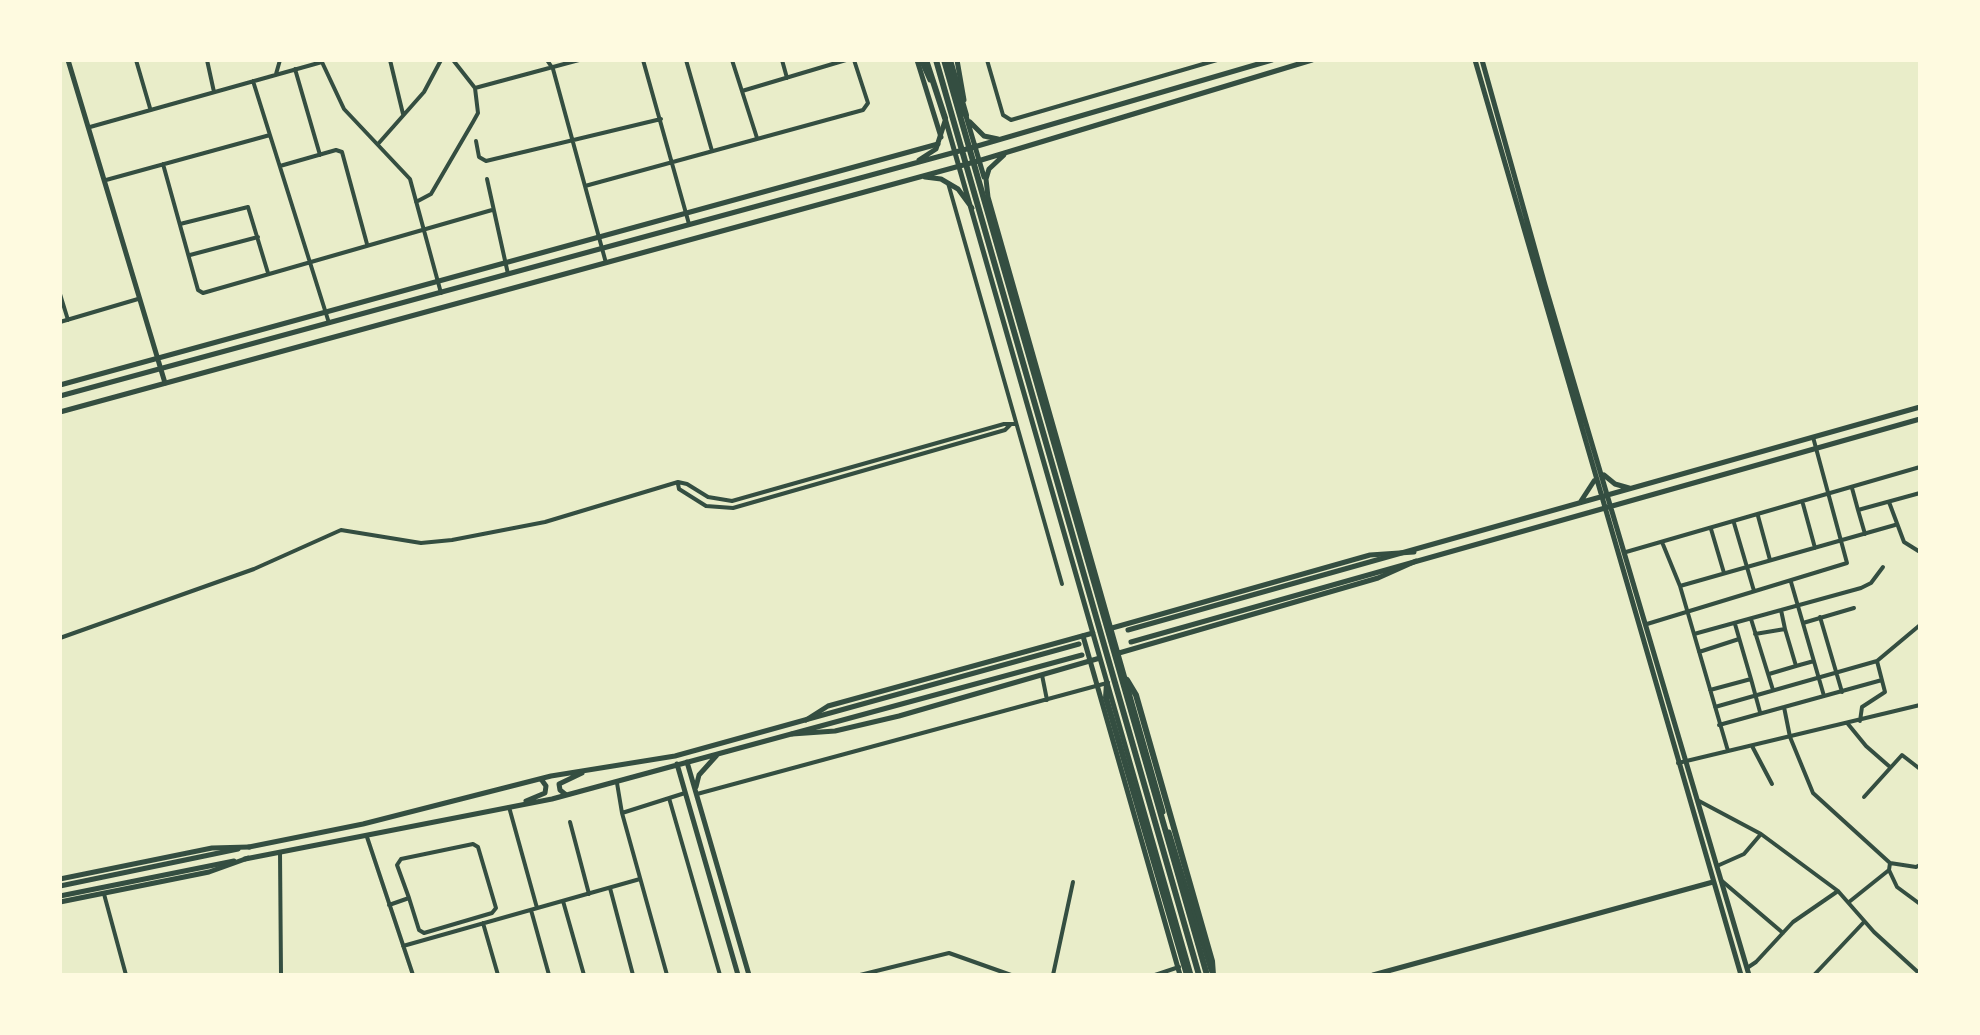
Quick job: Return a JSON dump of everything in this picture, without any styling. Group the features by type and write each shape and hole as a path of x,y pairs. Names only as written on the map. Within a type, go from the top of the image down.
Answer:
{"main road":[{"path":"923,60 945,118"},
{"path":"936,60 1199,975"},
{"path":"950,60 966,115"},
{"path":"950,60 1211,975"},
{"path":"1127,680 1136,695 1212,960 1211,975"},
{"path":"1107,683 1106,698 1184,973"}],"street":[{"path":"68,60 165,383"},
{"path":"136,60 150,110"},
{"path":"207,60 214,92"},
{"path":"276,74 280,60"},
{"path":"390,60 404,116"},
{"path":"378,144 424,92 441,60"},
{"path":"416,202 431,194 478,113 475,88 453,60"},
{"path":"548,60 554,68 606,263"},
{"path":"686,60 712,151"},
{"path":"732,60 757,138"},
{"path":"782,60 787,78"},
{"path":"816,60 818,68"},
{"path":"742,91 846,60"},
{"path":"585,186 867,108 854,60"},
{"path":"923,60 940,141"},
{"path":"987,60 1003,115 1012,120 1217,60"},
{"path":"60,396 977,146 1237,67 1272,60"},
{"path":"60,412 980,161 1312,60"},
{"path":"1475,60 1612,505 1748,971"},
{"path":"1482,60 1603,508 1740,975"},
{"path":"89,128 322,61 344,110 410,179 441,293"},
{"path":"475,88 575,61"},
{"path":"646,61 690,225"},
{"path":"295,70 320,154"},
{"path":"253,81 329,323"},
{"path":"966,115 974,128 998,139"},
{"path":"966,115 1211,975"},
{"path":"914,163 936,150 945,118"},
{"path":"945,118 1188,964 1184,973"},
{"path":"476,141 479,157 486,161 661,119"},
{"path":"104,181 270,135"},
{"path":"60,385 940,141"},
{"path":"280,166 336,150 342,152 367,246"},
{"path":"986,185 989,169 1010,150"},
{"path":"163,164 198,290 203,293 492,210"},
{"path":"919,177 958,189 973,210"},
{"path":"487,179 508,274"},
{"path":"948,183 1013,425 1062,584"},
{"path":"180,224 248,207 268,273"},
{"path":"189,256 258,236"},
{"path":"60,294 68,320"},
{"path":"60,322 138,299"},
{"path":"1128,630 1920,407"},
{"path":"1130,642 1920,419"},
{"path":"60,638 254,569 341,530 394,541 452,540 559,518 678,482 679,490 706,506 732,508 1013,425"},
{"path":"1646,624 1847,563 1813,437"},
{"path":"1044,459 1061,452"},
{"path":"1626,552 1920,466"},
{"path":"1602,472 1615,484 1630,489"},
{"path":"1581,502 1595,478"},
{"path":"1852,488 1865,534"},
{"path":"1858,510 1920,493"},
{"path":"1802,502 1815,548"},
{"path":"1889,502 1906,545 1920,552"},
{"path":"1590,512 1608,524"},
{"path":"1758,514 1770,560"},
{"path":"1734,521 1754,591"},
{"path":"1680,586 1895,525"},
{"path":"1711,528 1724,573"},
{"path":"1662,542 1680,586 1728,751"},
{"path":"1112,628 1370,555 1414,552"},
{"path":"1119,652 1378,578 1416,560"},
{"path":"1694,634 1861,588 1871,584 1883,567"},
{"path":"1792,582 1824,696"},
{"path":"1803,623 1854,608"},
{"path":"1781,610 1796,666"},
{"path":"1820,617 1842,692"},
{"path":"1751,619 1772,690"},
{"path":"1736,624 1760,712"},
{"path":"1715,708 1877,661 1920,625"},
{"path":"1755,634 1785,628"},
{"path":"806,720 828,706 1093,633"},
{"path":"1083,636 1184,973"},
{"path":"1699,652 1740,639"},
{"path":"60,883 212,848 248,847 363,824 541,779 675,756 1079,644"},
{"path":"60,899 568,795 1082,655"},
{"path":"792,734 835,731 1100,658"},
{"path":"1768,674 1814,661"},
{"path":"1860,721 1862,707 1884,692 1877,661"},
{"path":"1042,674 1046,700"},
{"path":"1710,690 1750,678"},
{"path":"1720,725 1882,680"},
{"path":"696,795 1107,683"},
{"path":"1678,763 1920,705"},
{"path":"1784,707 1790,737 1812,793 1890,866 1897,886 1920,904"},
{"path":"1848,724 1890,768"},
{"path":"1752,746 1772,784"},
{"path":"696,795 700,775 719,754"},
{"path":"1864,797 1902,756 1920,768"},
{"path":"1131,765 1148,758"},
{"path":"687,762 749,975"},
{"path":"677,764 738,975"},
{"path":"568,795 560,792 559,784 586,770"},
{"path":"520,806 545,792 541,779"},
{"path":"616,782 667,975"},
{"path":"622,812 685,793"},
{"path":"670,798 720,975"},
{"path":"1698,801 1761,834 1838,891 1864,922 1920,974"},
{"path":"509,808 549,975"},
{"path":"570,822 588,894"},
{"path":"1717,866 1744,854 1761,834"},
{"path":"367,835 413,975"},
{"path":"472,844 478,847 496,908 492,913 424,933 419,930 409,898 398,865 401,859 472,844"},
{"path":"280,852 281,975"},
{"path":"60,899 209,872 248,858"},
{"path":"1849,902 1890,866 1920,865"},
{"path":"403,946 640,879"},
{"path":"1373,975 1721,880"},
{"path":"1721,880 1783,933"},
{"path":"1053,975 1073,882"},
{"path":"610,888 634,975"},
{"path":"1748,971 1793,922 1838,891"},
{"path":"104,894 126,975"},
{"path":"389,904 409,898"},
{"path":"563,901 584,975"},
{"path":"1814,975 1864,922"},
{"path":"484,924 498,975"},
{"path":"860,975 949,953 1012,975"},
{"path":"1184,973 1188,964"},
{"path":"1155,975 1184,973"}]}
